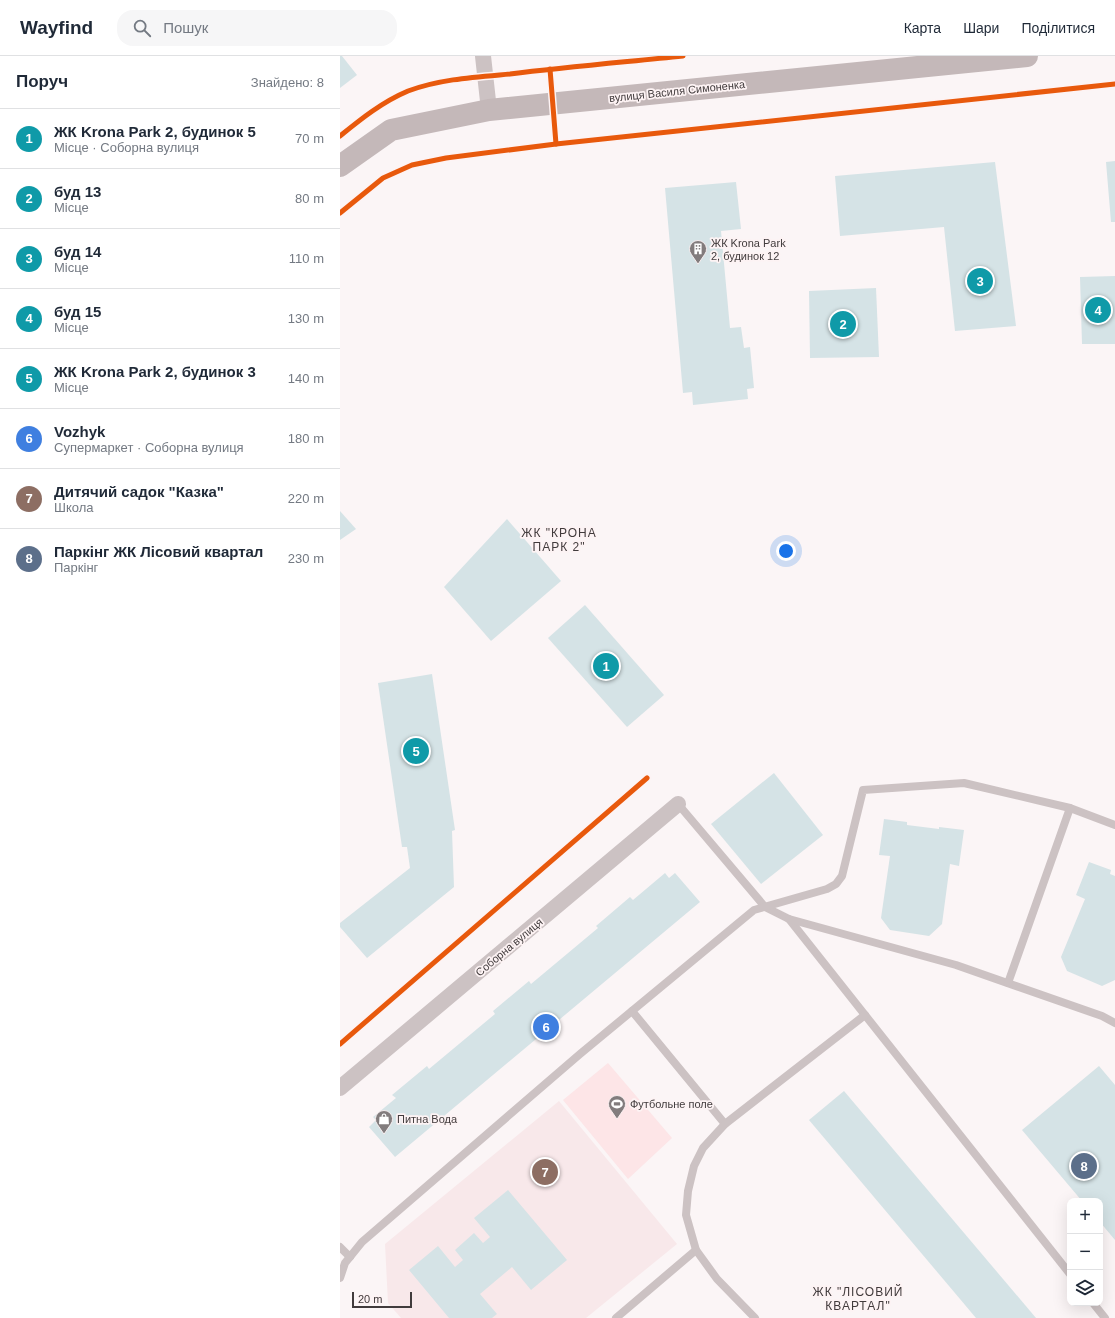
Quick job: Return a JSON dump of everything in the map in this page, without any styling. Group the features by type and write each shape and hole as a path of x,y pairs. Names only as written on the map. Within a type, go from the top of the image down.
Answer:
{"street":[{"path":"483,56 489,110"},
{"name":"вулиця Василя Симоненка","path":"340,166 391,130 489,110 1027,56"},
{"name":"Соборна вулиця","path":"340,1088 678,804"}],"lane":[{"path":"340,1278 345,1263 362,1242 754,910 827,889 836,884 842,876 863,790 964,783 1070,808 1115,825"},
{"path":"678,804 765,907 789,919 956,965 1102,1016 1115,1024"},
{"path":"1008,983 1070,808"},
{"path":"789,919 1067,1270"},
{"path":"632,1012 725,1124"},
{"path":"755,1318 717,1280 696,1250 686,1215 688,1191 694,1166 703,1148 725,1124 865,1014"},
{"path":"340,1246 350,1257"},
{"path":"616,1318 696,1250"},
{"path":"1095,1306 1105,1318"}],"shaded area":[{"name":"Футбольне поле","path":"608,1063 672,1138 628,1179 563,1100"},
{"path":"559,1101 677,1244 586,1318 401,1318 388,1303 385,1244"}],"building":[{"path":"340,56 342,56 357,75 340,88"},
{"path":"1115,161 1115,222 1111,222 1106,162"},
{"path":"995,162 1016,326 955,331 944,227 840,236 835,176"},
{"path":"736,182 741,229 721,231 730,328 741,327 744,348 750,347 754,388 747,389 748,399 693,405 692,392 683,393 665,188"},
{"path":"1115,276 1115,344 1082,344 1080,277"},
{"path":"876,288 879,357 810,358 809,291"},
{"path":"340,511 356,529 340,540"},
{"path":"507,519 561,581 491,641 444,587"},
{"path":"585,605 664,695 627,727 548,638"},
{"path":"432,674 455,830 452,831 454,887 367,958 340,927 340,923 410,868 407,847 402,847 378,683"},
{"path":"774,773 823,835 761,884 711,824"},
{"path":"884,819 907,822 907,825 964,830 959,866 950,864 942,924 929,936 890,930 881,918 890,856 879,855"},
{"path":"1089,862 1111,870 1110,874 1115,876 1115,980 1102,986 1067,971 1061,957 1085,899 1076,895"},
{"path":"665,873 669,878 675,873 700,902 395,1157 369,1127 376,1120 373,1117 396,1098 392,1095 427,1066 429,1069 495,1014 493,1011 529,981 531,984 598,928 596,926 630,897 633,900"},
{"path":"1099,1066 1115,1085 1115,1240 1103,1226 1103,1198 1079,1198 1022,1130"},
{"path":"844,1091 1036,1318 976,1318 809,1120"},
{"path":"508,1190 567,1260 531,1290 512,1267 480,1294 497,1314 492,1318 449,1318 409,1270 438,1246 455,1267 463,1260 455,1250 474,1233 483,1243 490,1237 474,1218"}],"cycle path":[{"path":"340,136 364,117 398,95 420,87 445,81 683,56"},
{"path":"550,69 556,144"},
{"path":"340,213 383,178 412,165 446,158 556,144 1115,84"},
{"path":"340,1044 647,778"}],"place":[{"name":"ЖК Krona Park 2, будинок 12","path":"698,264"},
{"name":"буд 14","path":"980,281"},
{"name":"буд 15","path":"1098,310"},
{"name":"буд 13","path":"843,324"},
{"name":"ЖК Krona Park 2, будинок 5","path":"606,666"},
{"name":"ЖК Krona Park 2, будинок 3","path":"416,751"},
{"name":"Vozhyk","path":"546,1027"},
{"name":"Футбольне поле","path":"617,1119"},
{"name":"Питна Вода","path":"384,1134"},
{"name":"Паркінг ЖК Лісовий квартал","path":"1084,1166"},
{"name":"Дитячий садок \"Казка\"","path":"545,1172"}],"district":[{"name":"ЖК \"КРОНА ПАРК 2\"","path":"559,540"},
{"name":"ЖК \"ЛІСОВИЙ КВАРТАЛ\"","path":"858,1299"}]}
